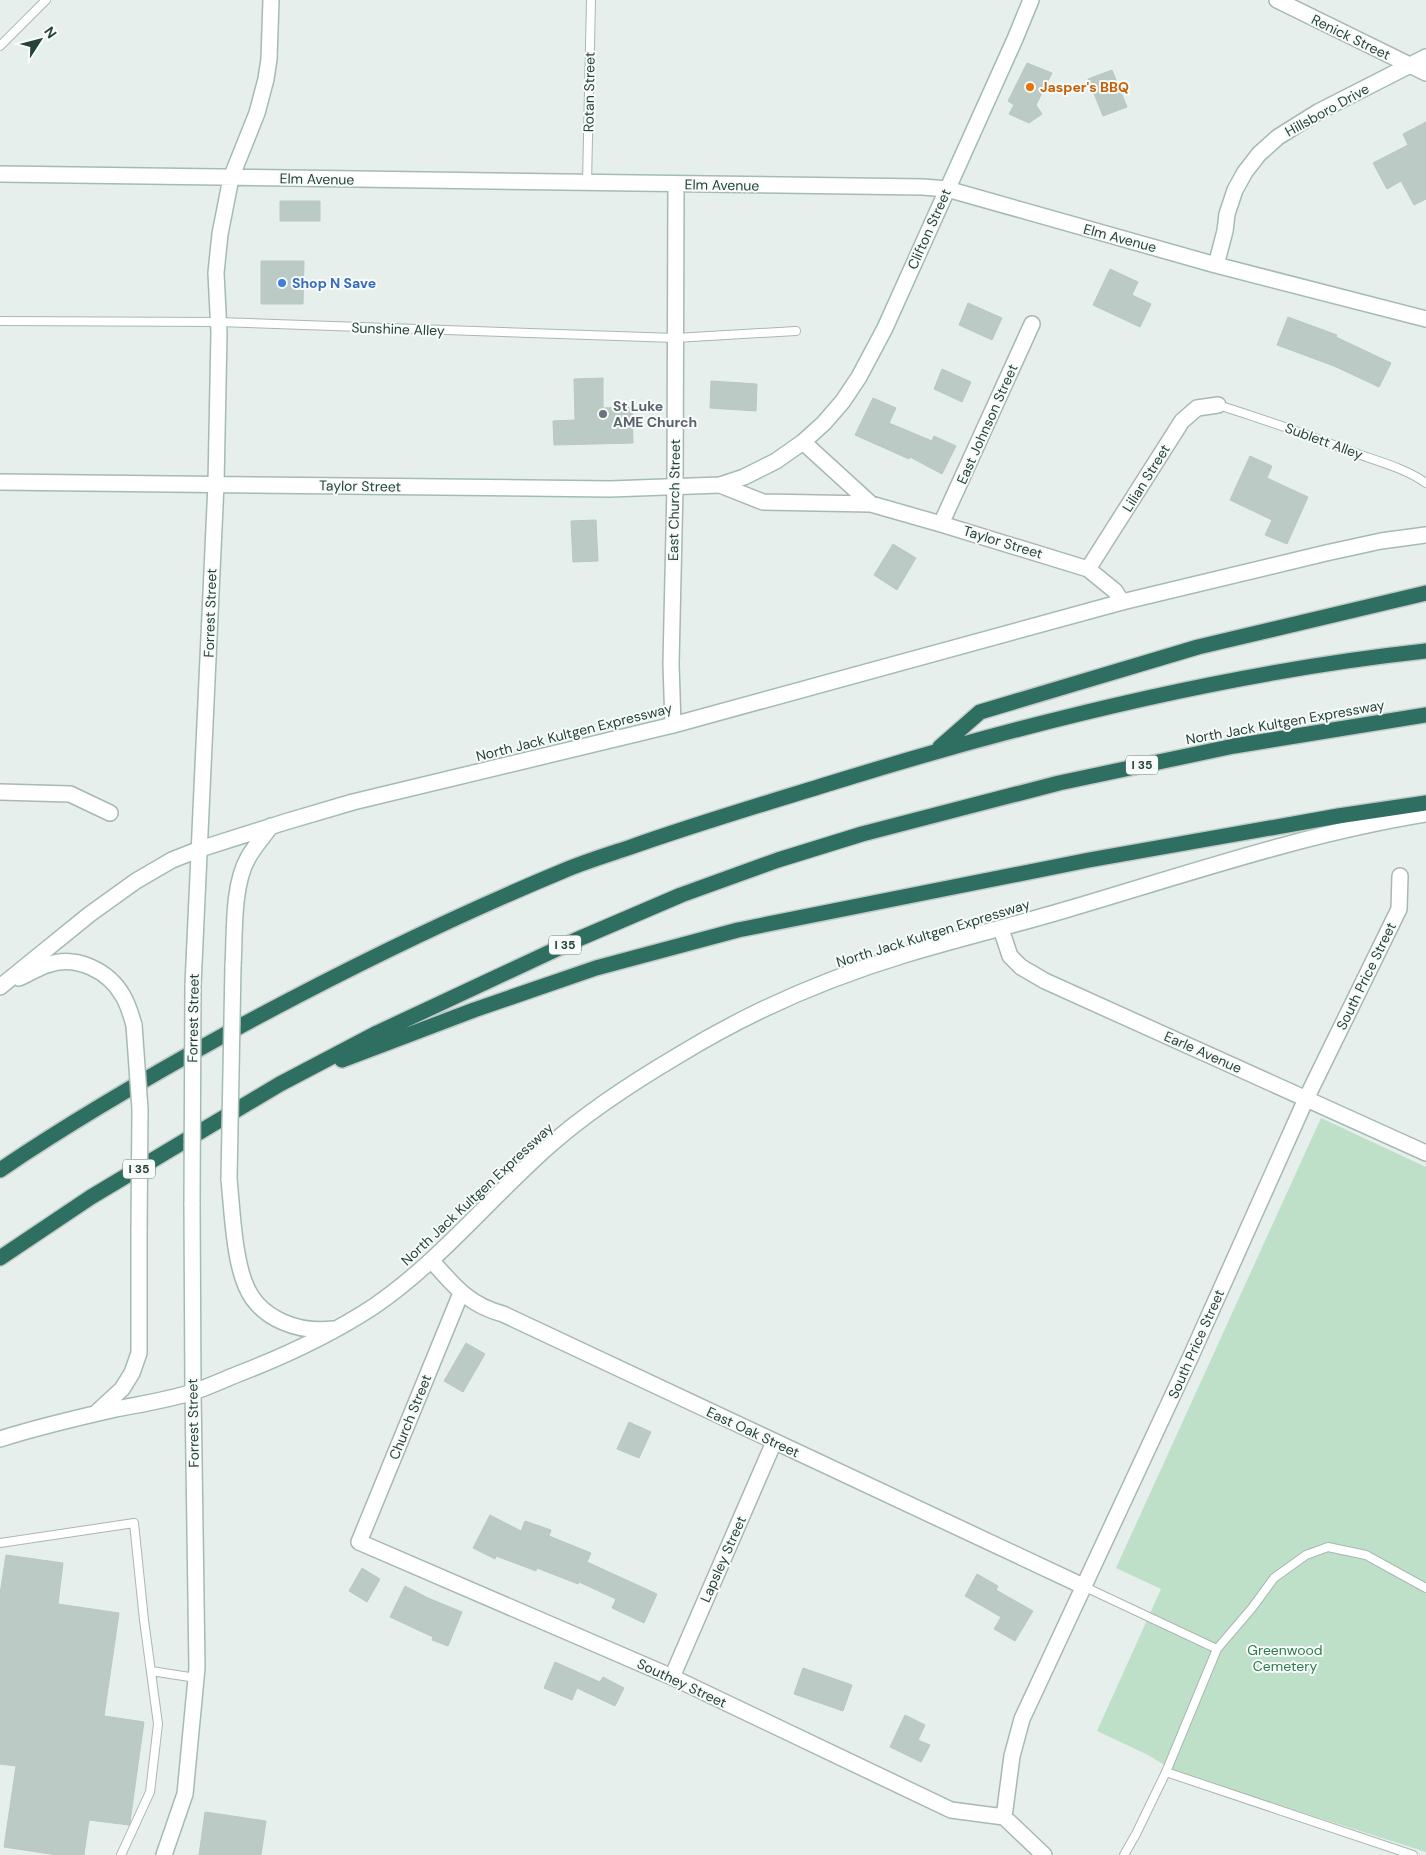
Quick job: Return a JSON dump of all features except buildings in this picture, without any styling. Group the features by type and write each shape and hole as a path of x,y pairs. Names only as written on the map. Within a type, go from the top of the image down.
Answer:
{"highway":[{"path":"937,750 980,712 1198,647 1426,593"},
{"path":"0,1170 36,1145 146,1078 306,991 412,938 566,870 718,817 937,750 1106,708 1268,673 1426,651"},
{"name":"North Jack Kultgen Expressway","path":"0,1258 91,1198 280,1084 377,1033 576,940 681,895 778,860 862,834 1058,783 1234,746 1426,715"},
{"path":"280,1084 474,1010 596,968 738,930 1089,860 1328,817 1426,803"},
{"path":"0,1159 76,1121"}],"street":[{"name":"Forrest Street","path":"164,1855 185,1794 196,1678 192,1203 193,985 216,484 218,322 216,273 220,234 231,178 257,114 266,79 269,60 271,0"},
{"name":"Clifton Street","path":"803,442 837,408 859,377 885,328 1031,0"},
{"name":"Renick Street","path":"1277,0 1426,73"},
{"name":"Hillsboro Drive","path":"1216,265 1225,231 1227,214 1235,190 1245,172 1259,154 1278,138 1318,112 1426,57"},
{"name":"Elm Avenue","path":"0,174 923,187 947,190 1216,265 1426,319"},
{"name":"East Church Street","path":"674,725 671,664 675,487 676,185"},
{"name":"East Johnson Street","path":"941,524 1032,324"},
{"name":"Lilian Street","path":"1088,569 1182,421 1197,408 1218,405"},
{"name":"Taylor Street","path":"0,482 610,489 720,485 744,477 776,461 803,442 871,504"},
{"name":"Taylor Street","path":"720,485 763,502 871,504 941,524 1088,569 1115,591 1122,602"},
{"name":"North Jack Kultgen Expressway","path":"0,988 90,914 136,881 172,860 271,826 353,802 674,725 1122,602 1380,541 1426,535"},
{"path":"0,792 70,794 110,813"},
{"name":"North Jack Kultgen Expressway","path":"0,1439 56,1422 193,1392 286,1356 338,1328 372,1307 432,1261 552,1143 604,1104 679,1054 743,1018 824,982 904,955 1001,929 1317,837 1426,814"},
{"path":"271,826 248,859 241,878 237,900 233,966 229,1179 238,1258 246,1286 257,1304 269,1314 287,1324 317,1331 338,1328"},
{"name":"South Price Street","path":"1004,1817 1012,1756 1022,1719 1085,1587 1306,1099 1399,909 1400,876"},
{"name":"Earle Avenue","path":"1001,929 1010,956 1021,967 1045,981 1426,1153"},
{"path":"0,988 49,964 72,962 95,968 112,980 124,997 134,1025 140,1109 139,1352 132,1373 122,1389 96,1414"},
{"name":"East Oak Street","path":"432,1261 461,1293 490,1311 503,1314 1085,1587"},
{"name":"Church Street","path":"359,1542 461,1293"},
{"name":"Lapsley Street","path":"672,1677 774,1442"},
{"name":"Southey Street","path":"359,1542 672,1677 951,1810 1004,1817"},
{"path":"1004,1817 1044,1855"}],"lane":[{"path":"0,46 46,0"},
{"name":"Rotan Street","path":"587,183 591,0"},
{"name":"Sunshine Alley","path":"0,321 218,322 675,338 796,331"},
{"name":"Sublett Alley","path":"1218,405 1281,425 1365,456 1415,476 1426,483"},
{"path":"0,1543 134,1523 158,1724 150,1792 121,1855"},
{"path":"1124,1855 1166,1772 1217,1649 1252,1608 1274,1578 1306,1555 1328,1547 1366,1555 1426,1588"},
{"path":"1085,1587 1217,1649"},
{"path":"151,1671 196,1678"},
{"path":"1166,1772 1412,1855"}],"green space":[{"name":"Greenwood Cemetery","path":"1321,1118 1426,1167 1426,1852 1178,1773 1148,1755 1097,1731 1161,1589 1116,1568"}],"place":[{"name":"Jasper's BBQ","path":"1030,87"},
{"name":"Shop N Save","path":"282,283"},
{"name":"St Luke AME Church","path":"603,414"}]}
